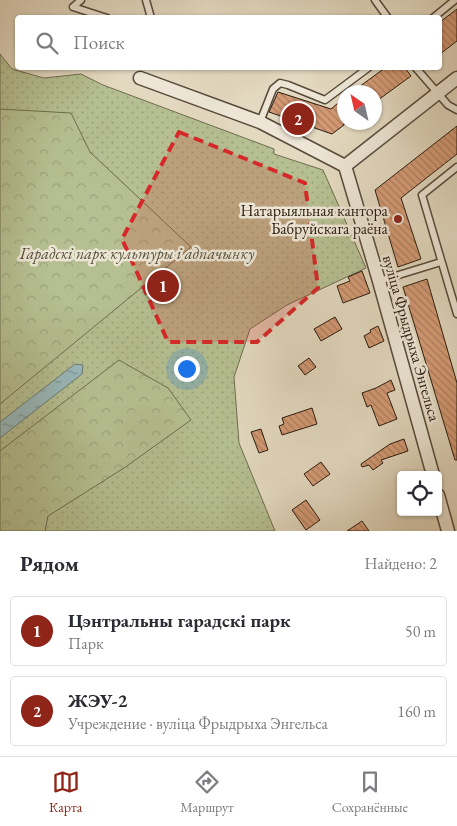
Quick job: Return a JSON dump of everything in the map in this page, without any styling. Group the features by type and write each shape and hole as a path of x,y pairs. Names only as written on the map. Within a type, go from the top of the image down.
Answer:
{"street":[{"path":"141,75 260,122 346,166 457,78"},
{"name":"вуліца Фрыдрыха Энгельса","path":"346,166 432,471"},
{"path":"442,509 448,531"}],"lane":[{"path":"81,0 73,6 98,15"},
{"path":"146,0 150,15"},
{"path":"375,0 386,15"},
{"path":"437,15 455,0"},
{"path":"260,122 273,89 280,82 325,100 365,70"},
{"path":"418,70 448,105 457,110"},
{"path":"457,167 422,195 457,314"},
{"path":"379,281 441,262"}],"highlighted area":[{"path":"179,132 305,183 318,288 257,342 168,342 122,239"}],"green space":[{"name":"Гарадскі парк культуры і адпачынку","path":"0,54 12,69 44,78 81,74 103,85 274,149 274,154 323,170 366,268 287,305 250,329 234,377 239,443 275,531 0,531"},
{"path":"0,109 71,113 90,152 191,247 0,404"},
{"path":"119,360 168,388 191,420 124,468 48,516 45,531 0,531 0,451"}],"water":[{"path":"75,364 83,365 82,374 0,438 0,422"}],"building":[{"path":"457,9 457,41 442,52 442,20"},
{"path":"382,70 406,70 411,76 382,97 382,85 362,85"},
{"path":"278,92 331,109 337,104 337,130 332,134 269,112"},
{"path":"457,126 457,154 401,198 421,259 398,267 375,190"},
{"path":"362,271 370,293 343,303 337,286 350,281 348,277"},
{"path":"427,279 457,383 457,460 455,460 403,287"},
{"path":"335,317 342,329 321,341 314,329"},
{"path":"378,326 384,341 369,348 364,336"},
{"path":"309,358 316,367 305,375 298,366"},
{"path":"391,380 395,390 387,393 397,419 379,426 371,405 367,407 362,393"},
{"path":"312,408 317,424 282,435 279,426 284,424 282,418"},
{"path":"261,429 268,450 259,453 251,432"},
{"path":"404,439 408,451 381,460 383,463 373,470 369,465 362,467 361,464 390,444"},
{"path":"321,462 330,474 313,486 304,474"},
{"path":"306,500 320,520 306,530 292,510"},
{"path":"362,521 369,531 347,531"}],"place":[{"name":"ЖЭУ-2","path":"298,119"},
{"name":"Натарыяльная кантора Бабруйскага раёна","path":"398,219"},
{"name":"Цэнтральны гарадскі парк","path":"163,286"}]}
